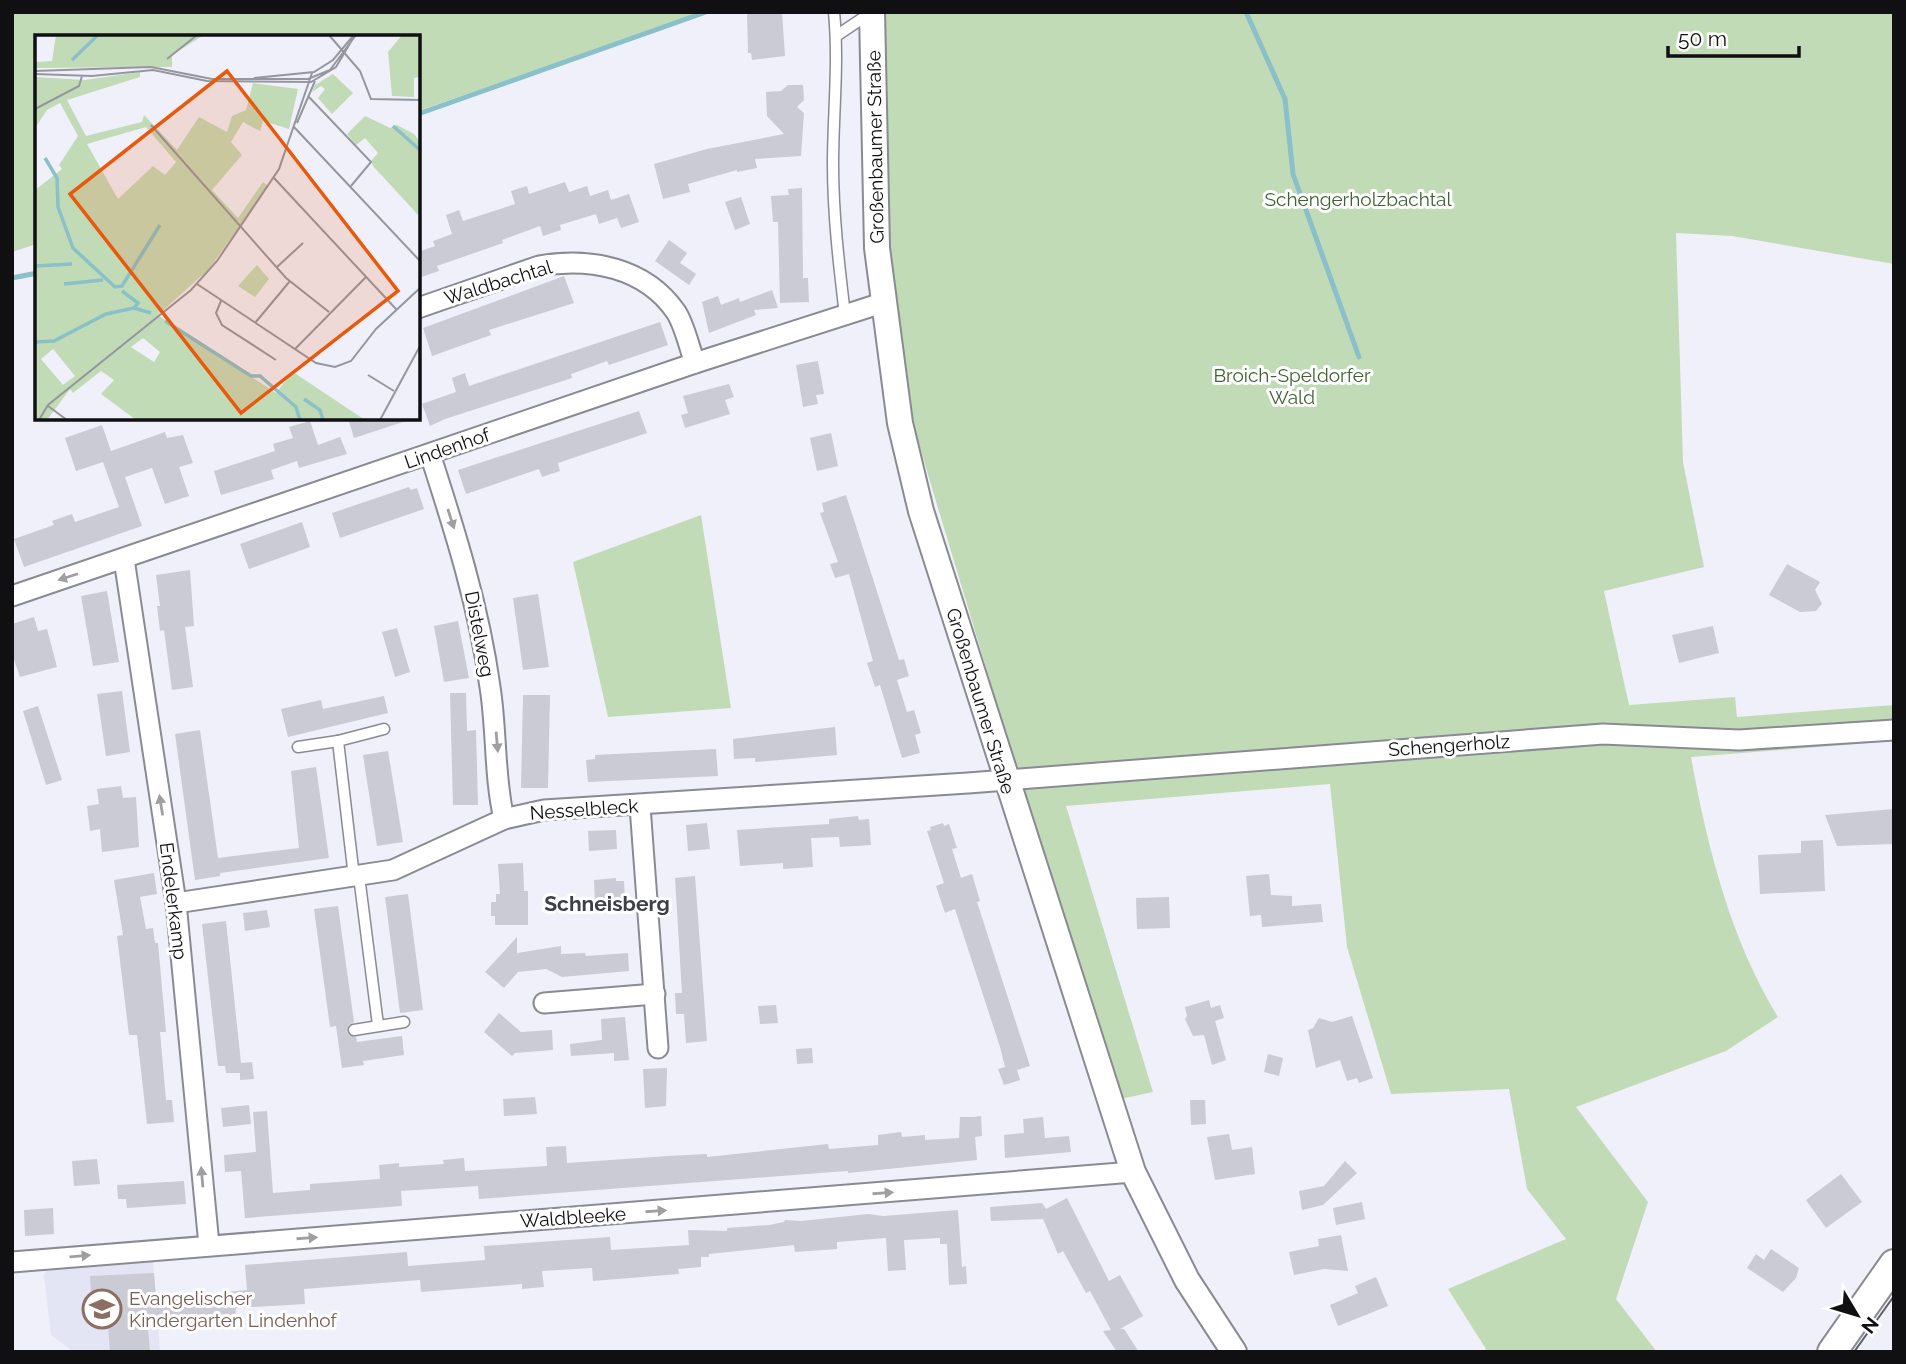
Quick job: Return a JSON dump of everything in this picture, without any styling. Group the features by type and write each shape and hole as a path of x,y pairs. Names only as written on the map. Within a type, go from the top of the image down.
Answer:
{"main road":[{"path":"1832,1352 1894,1264"}],"street":[{"name":"Großenbaumer Straße","path":"872,12 877,248 882,303 900,423 921,511 1133,1171 1187,1280 1234,1352"},
{"name":"Waldbachtal","path":"420,307 539,266 556,263 596,264 634,276 664,299 677,314 695,363"},
{"name":"Lindenhof","path":"12,596 695,363 882,303"},
{"name":"Distelweg","path":"430,454 465,562 474,605 490,685 499,796 504,819"},
{"name":"Endelerkamp","path":"124,559 177,903 209,1245"},
{"name":"Schengerholz","path":"1006,780 1603,734 1738,740 1894,730"},
{"name":"Nesselbleck","path":"177,903 356,877 408,865 504,819 544,810 640,806 1006,780"},
{"path":"640,806 658,1048"},
{"path":"544,1003 655,994"},
{"name":"Waldbleeke","path":"12,1262 1133,1171"}],"lane":[{"path":"834,12 836,36 833,166 845,316"},
{"path":"836,36 872,12"},
{"path":"298,747 338,741 384,729"},
{"path":"338,741 378,1025"},
{"path":"354,1030 404,1022"}],"shaded area":[{"name":"Evangelischer Kindergarten Lindenhof","path":"153,1260 160,1352 74,1352 51,1335 44,1275 49,1267"}],"green space":[{"path":"12,12 703,12 420,110 420,35 35,35 35,245 12,252"},
{"name":"Broich-Speldorfer Wald","path":"883,12 1894,12 1894,264 1732,236 1676,233 1683,462 1704,567 1604,591 1629,705 1735,697 1737,717 1894,705 1894,741 1691,757 1722,891 1746,956 1778,1017 1726,1051 1576,1107 1648,1202 1616,1299 1657,1352 1482,1352 1486,1349 1448,1289 1566,1239 1527,1189 1509,1089 1391,1094 1347,947 1330,784 1066,806 1153,1092 1116,1100 914,428 887,243"},
{"path":"701,515 731,708 608,717 573,562"}],"building":[{"path":"747,12 782,12 785,56 752,60 751,53 748,53"},
{"path":"788,85 803,85 804,100 797,107 804,113 801,156 755,159 757,168 737,170 688,184 690,192 663,199 654,164 707,149 784,134 767,116 766,92 781,91"},
{"path":"565,182 569,192 587,186 590,196 608,190 611,200 629,194 639,222 621,228 617,218 599,224 596,214 560,225 561,230 543,236 540,226 502,240 503,243 437,266 439,271 420,277 420,251 435,246 433,241 452,234 446,215 459,210 463,221 515,204 511,191 527,186 529,194"},
{"path":"802,188 803,278 808,278 809,302 780,303 778,222 773,222 771,196 789,195 788,189"},
{"path":"741,197 750,224 735,230 725,202"},
{"path":"669,240 687,253 680,263 696,274 689,285 655,261"},
{"path":"564,276 574,303 489,330 491,335 432,356 423,328"},
{"path":"772,290 778,308 754,310 756,315 709,333 702,302 718,296 721,305 739,298 740,302"},
{"path":"660,322 668,345 609,365 607,361 571,374 572,378 430,426 422,404 456,392 452,378 465,373 469,386"},
{"path":"818,361 824,394 816,395 818,404 803,407 796,365"},
{"path":"729,384 734,397 725,400 730,414 685,428 681,415 688,413 683,396"},
{"path":"639,411 647,433 558,463 560,471 542,477 539,469 466,494 458,470"},
{"path":"349,420 406,420 406,421 354,438"},
{"path":"310,421 318,445 340,437 347,454 299,468 297,461 271,470 274,479 221,495 214,471 275,451 273,444 293,438 289,427"},
{"path":"102,425 111,451 165,432 167,438 183,435 193,463 179,467 189,496 165,504 152,468 125,477 142,526 24,567 14,539 54,525 52,521 72,514 75,522 119,507 103,462 76,471 65,438"},
{"path":"831,433 838,466 817,471 810,438"},
{"path":"409,487 411,490 417,488 424,509 340,538 332,513"},
{"path":"846,495 899,660 904,659 909,676 897,680 907,712 914,710 921,733 915,735 920,753 902,758 880,685 875,687 867,663 873,661 849,574 835,578 830,564 838,562 820,513 824,512 822,503"},
{"path":"302,522 310,547 249,569 240,544"},
{"path":"1787,564 1820,582 1815,590 1822,604 1816,611 1800,612 1769,595"},
{"path":"190,570 194,626 185,627 193,687 172,690 164,630 160,631 156,575"},
{"path":"107,591 119,662 93,666 81,596"},
{"path":"538,594 549,667 523,670 513,598"},
{"path":"34,617 38,631 47,629 57,667 20,677 12,654 12,624"},
{"path":"458,621 469,678 444,682 434,626"},
{"path":"1713,626 1719,653 1679,663 1672,635"},
{"path":"397,628 410,672 395,677 382,632"},
{"path":"122,691 130,752 106,756 97,694"},
{"path":"450,693 466,693 467,731 476,730 478,805 453,805"},
{"path":"523,695 550,695 548,788 521,788"},
{"path":"384,696 388,713 288,737 281,709 321,700 323,709"},
{"path":"38,706 62,780 46,785 23,711"},
{"path":"835,727 837,755 755,762 755,758 734,759 733,739"},
{"path":"200,730 218,858 299,848 291,771 316,767 329,858 220,873 220,876 195,880 175,734"},
{"path":"716,749 718,776 588,782 586,760 595,759 595,755"},
{"path":"388,751 403,842 377,846 363,755"},
{"path":"121,786 123,798 136,797 139,847 102,852 100,829 90,831 87,806 99,804 97,789"},
{"path":"1894,809 1894,844 1837,846 1825,815"},
{"path":"858,816 859,820 869,819 871,845 840,847 839,837 811,838 813,867 783,869 783,863 740,866 737,830 829,824 829,819"},
{"path":"707,823 710,849 688,851 686,825"},
{"path":"943,823 944,826 949,824 957,848 952,849 961,878 972,874 980,901 977,902 1030,1066 1017,1070 1020,1080 1004,1085 998,1069 1005,1067 1000,1047 955,909 945,913 936,886 944,883 927,831 931,830 930,827"},
{"path":"616,830 617,849 589,851 588,831"},
{"path":"1823,840 1825,891 1760,894 1758,855 1801,853 1801,841"},
{"path":"523,863 524,891 528,891 528,925 495,925 495,916 491,916 491,902 496,902 496,894 500,894 498,864"},
{"path":"154,873 157,894 140,897 146,929 153,928 155,943 158,943 166,1032 160,1032 166,1100 172,1100 174,1122 147,1124 137,1035 129,1035 117,936 123,935 114,880"},
{"path":"1269,874 1271,895 1292,896 1292,906 1321,904 1323,922 1262,927 1261,915 1250,916 1246,876"},
{"path":"695,876 707,1041 686,1043 684,1014 676,1014 675,993 682,993 675,878"},
{"path":"616,878 616,881 624,881 625,901 595,903 594,880"},
{"path":"408,894 423,1010 400,1013 385,897"},
{"path":"1169,897 1170,928 1137,929 1136,898"},
{"path":"338,906 354,1022 349,1025 347,1032 356,1037 357,1042 402,1036 404,1055 363,1061 364,1065 342,1068 336,1026 330,1027 314,909"},
{"path":"267,910 270,927 245,931 243,913"},
{"path":"226,921 241,1063 252,1062 254,1079 240,1080 240,1073 226,1073 225,1066 218,1066 202,924"},
{"path":"517,937 517,953 561,946 561,954 585,953 586,956 628,953 629,971 562,977 546,969 518,972 504,988 485,972"},
{"path":"1209,1000 1211,1008 1220,1005 1224,1018 1215,1021 1226,1060 1212,1065 1204,1035 1193,1036 1185,1019 1185,1007"},
{"path":"776,1005 778,1023 760,1024 758,1006"},
{"path":"499,1013 521,1032 552,1030 553,1050 515,1053 512,1056 484,1032"},
{"path":"1352,1016 1373,1078 1359,1083 1357,1078 1347,1081 1340,1060 1316,1068 1308,1030 1313,1028 1319,1018 1332,1022"},
{"path":"625,1017 629,1060 614,1061 614,1053 571,1056 570,1044 602,1040 601,1019"},
{"path":"812,1048 813,1063 797,1064 796,1049"},
{"path":"1268,1054 1283,1058 1279,1076 1264,1072"},
{"path":"667,1068 666,1106 645,1108 643,1069"},
{"path":"535,1097 537,1114 504,1116 503,1099"},
{"path":"1190,1100 1205,1100 1206,1124 1191,1125"},
{"path":"249,1105 251,1124 223,1127 221,1108"},
{"path":"267,1111 273,1193 310,1190 310,1184 380,1179 379,1165 399,1163 399,1167 444,1164 443,1160 464,1158 465,1171 547,1166 546,1147 566,1146 567,1163 707,1154 707,1157 828,1144 829,1149 878,1145 878,1135 901,1132 902,1137 925,1135 925,1140 959,1138 960,1117 981,1116 982,1136 975,1137 977,1160 848,1173 479,1199 478,1186 401,1191 402,1206 245,1218 241,1171 225,1172 224,1155 256,1152 253,1112"},
{"path":"1043,1117 1045,1138 1069,1136 1071,1152 1005,1158 1004,1135 1024,1133 1023,1119"},
{"path":"1229,1134 1232,1150 1252,1147 1255,1174 1215,1180 1207,1137"},
{"path":"97,1159 100,1184 74,1186 72,1161"},
{"path":"1345,1161 1357,1173 1323,1205 1302,1210 1299,1191 1324,1186"},
{"path":"1841,1174 1862,1202 1826,1228 1806,1200"},
{"path":"184,1181 186,1204 127,1208 126,1199 118,1199 117,1185"},
{"path":"1067,1198 1109,1281 1120,1275 1143,1316 1120,1329 1124,1329 1139,1352 1117,1352 1103,1331 1111,1330 1090,1291 1086,1293 1063,1251 1058,1254 1043,1219 991,1221 990,1207 1042,1203 1046,1209"},
{"path":"1362,1202 1365,1219 1336,1225 1333,1208"},
{"path":"53,1208 54,1234 25,1236 24,1210"},
{"path":"958,1210 962,1267 966,1266 967,1284 949,1285 947,1244 940,1244 940,1238 904,1240 906,1270 888,1271 886,1238 837,1242 837,1249 795,1252 794,1245 709,1254 709,1257 701,1257 701,1267 678,1269 679,1274 593,1281 592,1268 542,1271 544,1287 522,1289 522,1284 421,1292 420,1280 304,1289 305,1304 236,1308 235,1323 148,1329 150,1352 110,1352 107,1310 92,1311 90,1276 154,1273 156,1297 206,1294 247,1290 245,1265 407,1252 408,1266 485,1260 484,1246 610,1237 611,1250 689,1245 688,1230 727,1231 727,1228 769,1225 785,1220"},
{"path":"1341,1235 1348,1271 1324,1269 1294,1275 1289,1252 1319,1246 1318,1239"},
{"path":"1771,1249 1799,1268 1796,1278 1783,1292 1747,1268 1756,1254 1764,1260"},
{"path":"1376,1277 1388,1306 1338,1326 1330,1305 1358,1293 1355,1286"}],"waterway":[{"path":"420,113 706,12"},
{"path":"1246,12 1285,99 1293,174 1359,357"},
{"path":"12,278 35,273"}],"tram line":[{"path":"1854,1352 1894,1296"}],"place":[{"name":"Evangelischer Kindergarten Lindenhof","path":"102,1309"}],"district":[{"name":"Schneisberg","path":"607,904"}],"park label":[{"name":"Schengerholzbachtal","path":"1358,199"}]}
